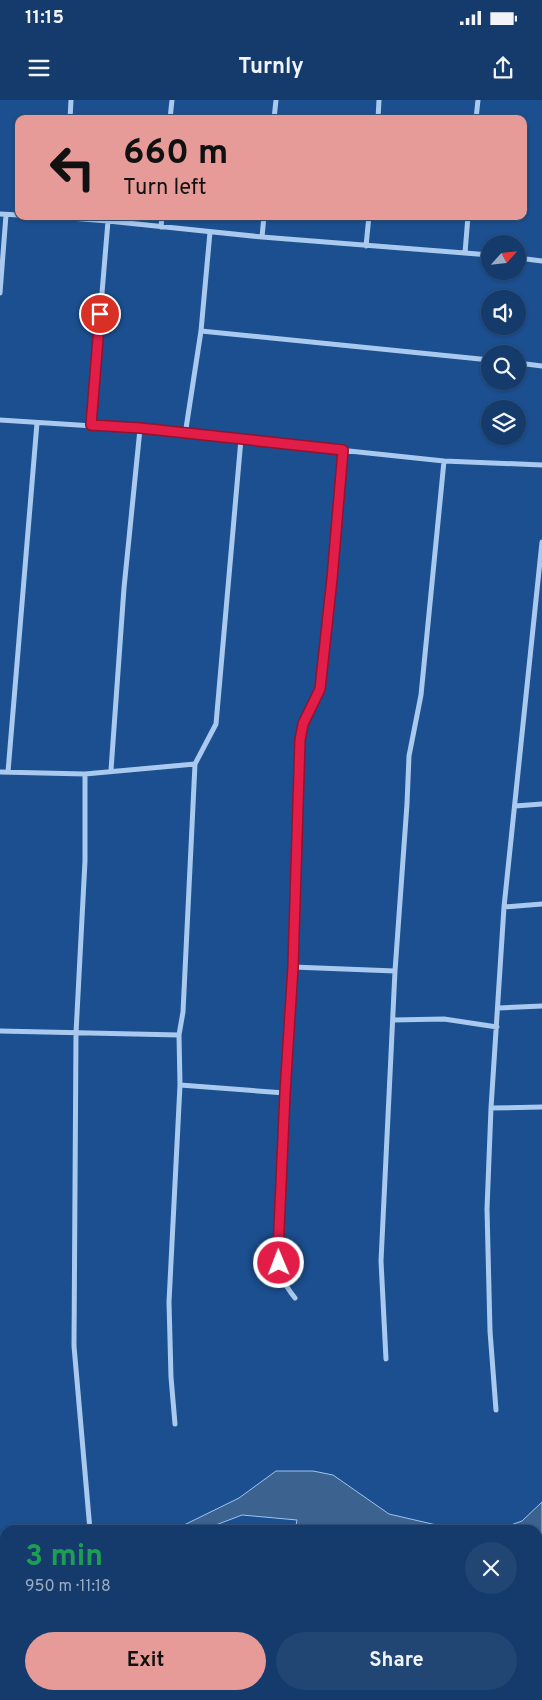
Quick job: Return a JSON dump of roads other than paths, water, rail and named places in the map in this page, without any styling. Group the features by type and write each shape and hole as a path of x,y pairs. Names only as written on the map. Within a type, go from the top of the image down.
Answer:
{"street":[{"path":"70,115 71,100"},
{"path":"170,115 172,100"},
{"path":"274,115 276,100"},
{"path":"378,115 379,100"},
{"path":"476,115 478,100"},
{"path":"0,214 15,215"},
{"path":"0,293 6,214"},
{"path":"96,220 262,237 481,255"},
{"path":"161,227 162,220"},
{"path":"262,237 264,220"},
{"path":"366,246 369,220"},
{"path":"465,253 468,220"},
{"path":"91,425 108,221"},
{"path":"185,434 201,331 210,232"},
{"path":"526,259 542,261"},
{"path":"201,331 481,359"},
{"path":"526,364 542,366"},
{"path":"0,420 140,428 444,461 542,465"},
{"path":"8,772 37,422"},
{"path":"111,770 124,588 140,428"},
{"path":"175,1424 171,1377 169,1302 180,1085 179,1035 182,1012 195,764 216,724 241,439"},
{"path":"295,1298 284,1284 280,1273 278,1252 293,967 300,740 303,724 320,689 343,450"},
{"path":"386,1359 381,1261 395,972 409,756 421,695 444,461"},
{"path":"496,1410 490,1331 487,1209 491,1108 504,907 542,542"},
{"path":"0,772 85,774 111,770 195,764"},
{"path":"85,774 85,861 76,1033 74,1346 90,1525"},
{"path":"515,806 542,804"},
{"path":"504,907 542,904"},
{"path":"293,967 395,972"},
{"path":"498,1008 542,1006"},
{"path":"393,1020 444,1020 497,1027"},
{"path":"0,1031 179,1035"},
{"path":"180,1085 285,1093"},
{"path":"491,1108 542,1107"}]}
